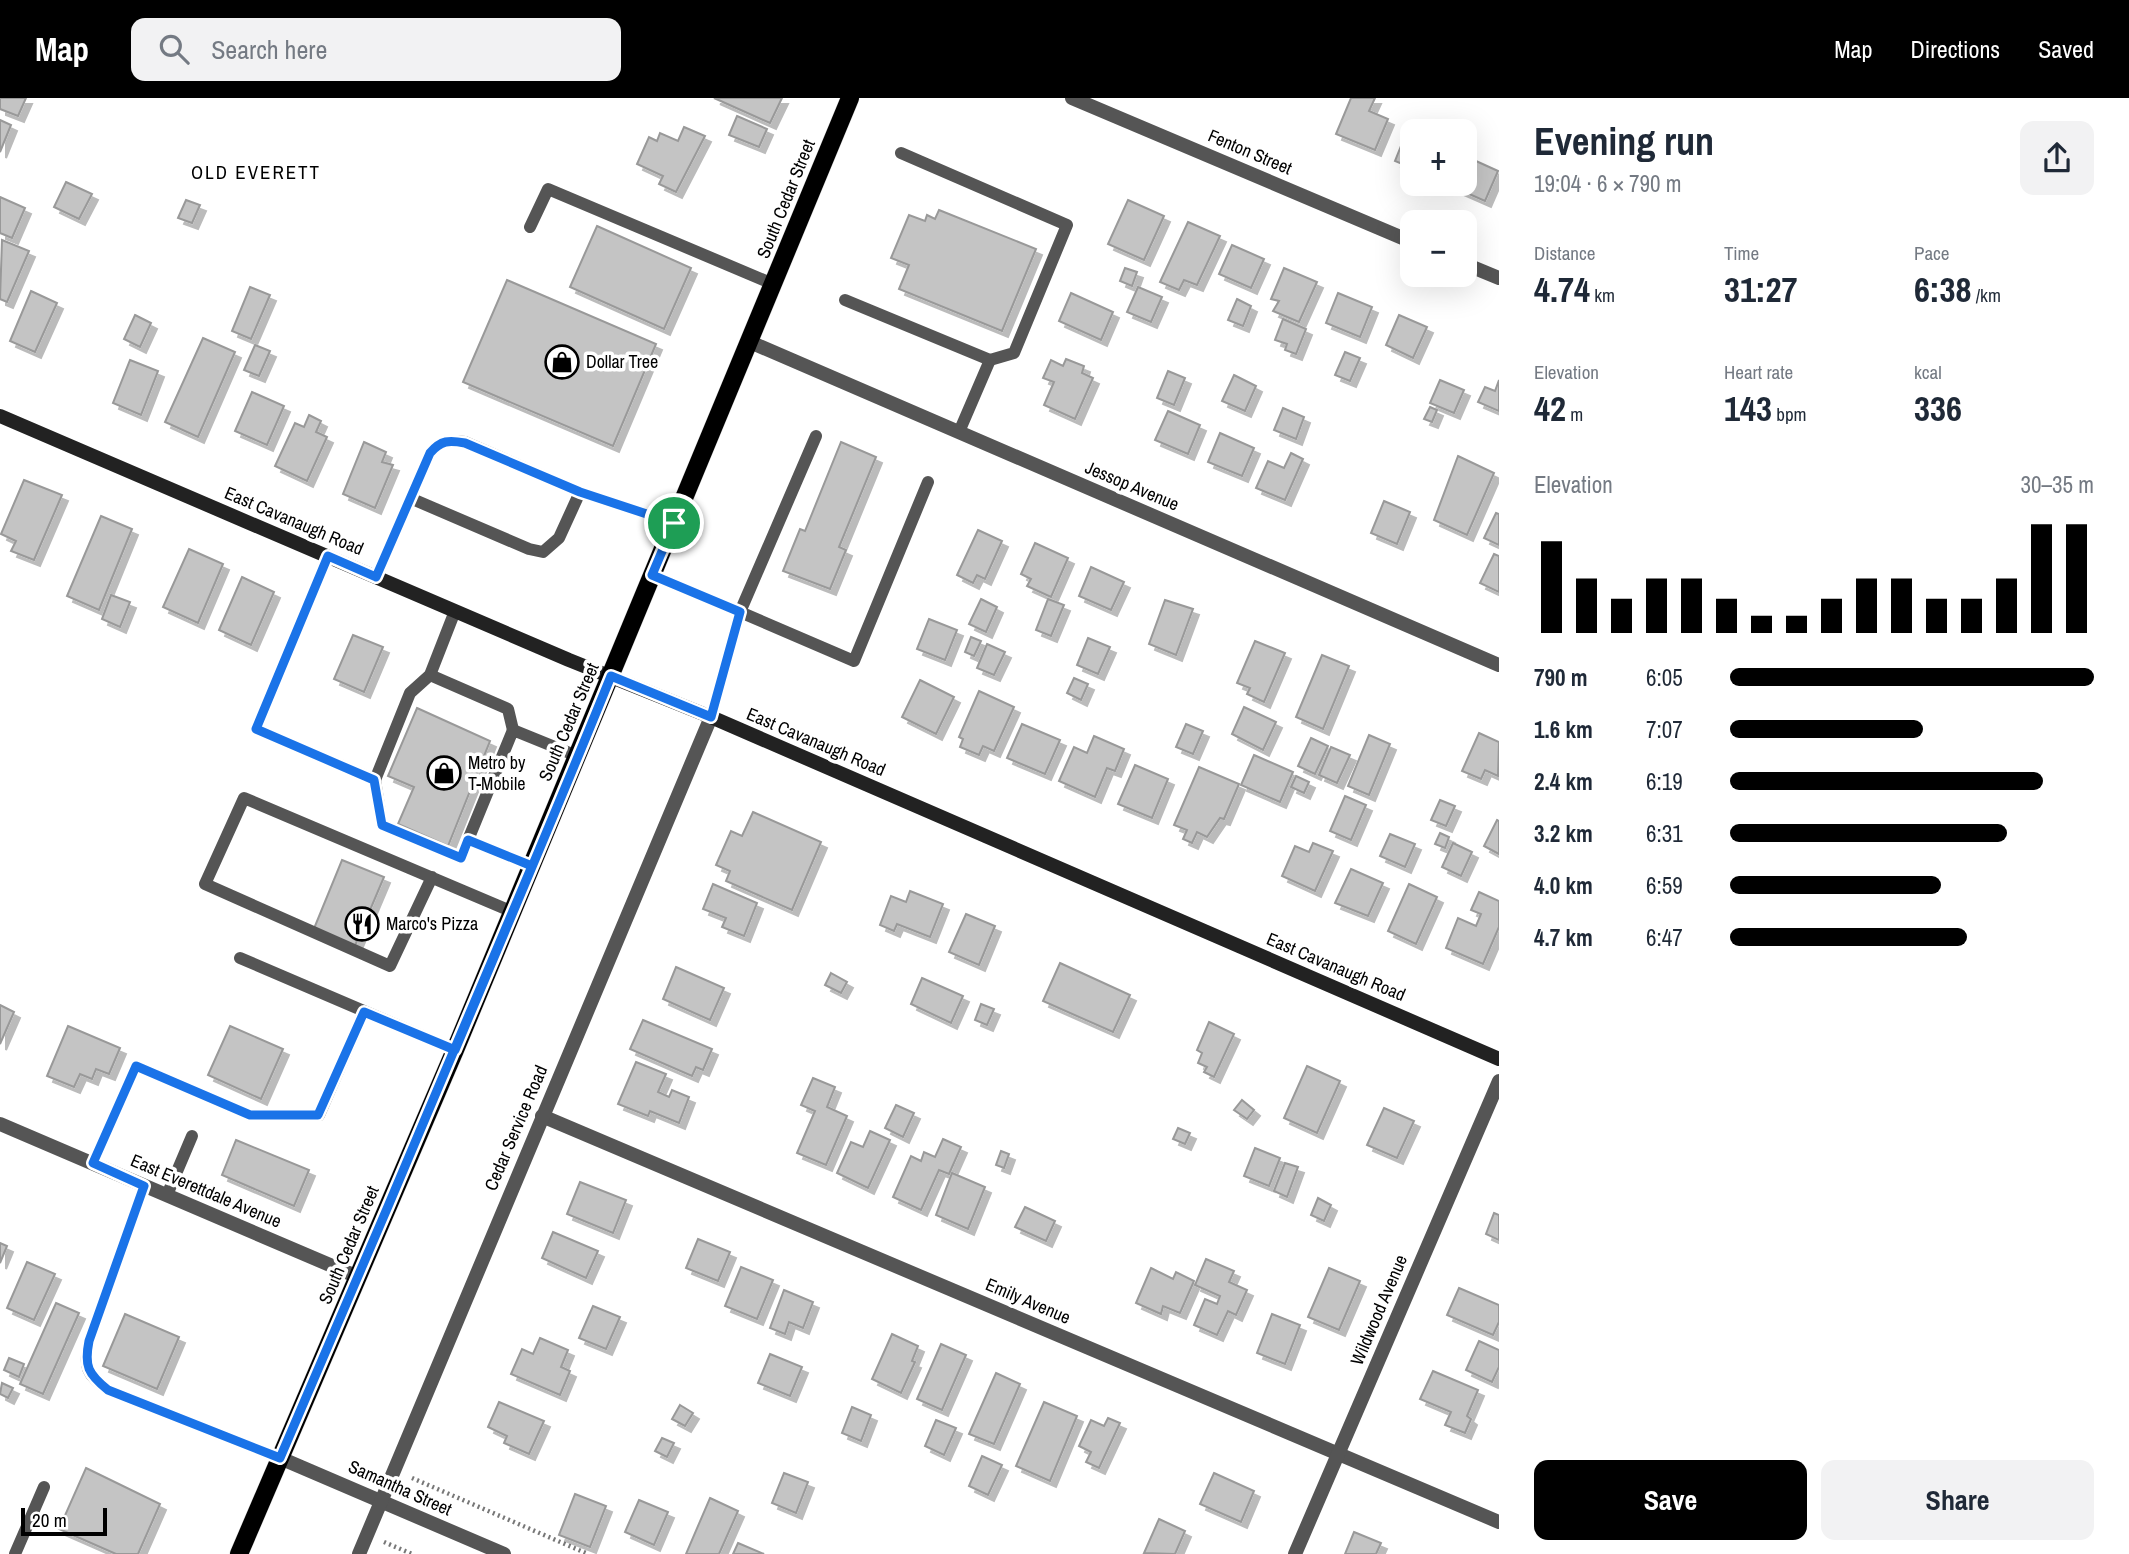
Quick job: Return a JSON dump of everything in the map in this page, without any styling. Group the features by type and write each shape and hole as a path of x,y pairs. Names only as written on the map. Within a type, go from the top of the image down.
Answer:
{"main road":[{"name":"South Cedar Street","path":"239,1554 513,912 850,98"}],"street":[{"name":"Fenton Street","path":"1072,98 1400,237"},
{"path":"1477,269 1499,278"},
{"name":"Jessop Avenue","path":"750,342 1499,665"},
{"name":"East Cavanaugh Road","path":"0,416 455,611 711,717 1499,1059"},
{"name":"Cedar Service Road","path":"359,1554 711,717"},
{"name":"Wildwood Avenue","path":"1295,1554 1499,1081"},
{"name":"Emily Avenue","path":"541,1116 1499,1522"},
{"name":"East Everettdale Avenue","path":"0,1124 358,1277"},
{"name":"Samantha Street","path":"280,1458 504,1554"}],"lane":[{"path":"845,300 990,360 1014,353 1067,225 901,152"},
{"path":"530,227 548,189 773,284"},
{"path":"959,432 990,360"},
{"path":"711,717 740,612 816,436"},
{"path":"376,577 430,453 438,444 449,440 465,443 580,492 674,523"},
{"path":"652,575 854,661 928,482"},
{"path":"410,498 529,549 543,552 559,538 580,492"},
{"path":"328,556 256,729 374,780"},
{"path":"430,675 508,709 513,730 461,858 382,825 374,780 410,693 430,675 455,611"},
{"path":"513,730 577,757"},
{"path":"432,877 390,966 205,884 244,798 432,877 513,912"},
{"path":"468,840 532,866"},
{"path":"240,958 455,1050"},
{"path":"93,1163 136,1066 250,1115 318,1115 364,1012"},
{"path":"167,1195 192,1136"},
{"path":"144,1186 89,1341 85,1363 90,1376 108,1390 280,1458"},
{"path":"15,1554 44,1487"}],"path":[{"path":"395,1471 588,1554"},
{"path":"367,1535 412,1554"}],"building":[{"path":"0,98 26,98 18,116 0,109"},
{"path":"714,98 782,98 770,123"},
{"path":"1351,98 1375,98 1369,111 1388,119 1375,150 1336,134"},
{"path":"737,116 767,129 759,147 729,135"},
{"path":"0,120 11,125 0,152"},
{"path":"684,127 705,136 676,192 659,184 663,176 637,164 649,137 657,141 660,133 678,141"},
{"path":"1400,148 1400,163 1395,161"},
{"path":"1477,161 1498,171 1485,201 1474,196 1477,196"},
{"path":"66,182 92,194 79,219 54,207"},
{"path":"0,197 25,208 12,238 0,233"},
{"path":"186,200 200,205 192,223 178,218"},
{"path":"1128,200 1164,216 1144,260 1108,244"},
{"path":"939,210 1036,249 1002,331 899,289 909,265 891,258 909,215 925,221 927,215 935,219"},
{"path":"1188,222 1220,236 1197,285 1184,280 1179,290 1160,282"},
{"path":"597,226 691,268 664,329 570,287"},
{"path":"2,240 29,251 7,302 0,299"},
{"path":"1232,245 1264,259 1251,288 1219,274"},
{"path":"1125,268 1137,272 1132,286 1120,281"},
{"path":"1284,268 1317,282 1299,322 1273,311 1279,301 1271,299"},
{"path":"507,280 656,344 613,446 463,382"},
{"path":"250,287 270,295 251,339 232,331"},
{"path":"1138,287 1162,297 1151,322 1127,312"},
{"path":"31,291 57,303 35,352 10,341"},
{"path":"1071,293 1113,312 1101,340 1059,321"},
{"path":"1338,293 1372,307 1360,337 1326,323"},
{"path":"1237,299 1251,306 1243,326 1228,320"},
{"path":"135,315 151,323 140,347 124,339"},
{"path":"1399,315 1427,327 1413,358 1386,345"},
{"path":"1283,319 1306,329 1296,354 1285,350 1287,344 1275,340"},
{"path":"203,338 235,352 198,437 165,422"},
{"path":"255,345 270,351 259,376 244,370"},
{"path":"1345,352 1360,358 1350,381 1335,375"},
{"path":"1066,359 1084,366 1082,373 1093,378 1075,419 1044,405 1054,382 1043,378 1051,360 1063,366"},
{"path":"130,360 158,371 141,415 113,403"},
{"path":"1168,371 1185,378 1174,405 1157,398"},
{"path":"1234,375 1256,386 1245,411 1222,401"},
{"path":"1440,380 1464,390 1454,413 1430,403"},
{"path":"1499,380 1499,411 1478,402 1485,387 1495,391"},
{"path":"252,392 284,406 267,445 235,431"},
{"path":"1430,407 1437,410 1432,422 1424,419"},
{"path":"1283,408 1304,417 1296,439 1274,430"},
{"path":"1168,411 1200,425 1188,454 1155,440"},
{"path":"309,415 321,421 316,432 327,437 307,481 275,466 295,423 304,427"},
{"path":"1220,433 1254,448 1242,476 1208,462"},
{"path":"364,442 386,452 382,462 393,465 375,508 343,494"},
{"path":"841,442 876,457 839,547 846,550 830,589 783,571 800,529 805,531"},
{"path":"1291,453 1303,459 1285,500 1256,488 1268,461 1284,468"},
{"path":"1458,456 1494,473 1467,535 1434,520"},
{"path":"24,480 62,495 34,560 11,551 16,541 1,534"},
{"path":"1384,501 1410,512 1397,544 1371,533"},
{"path":"1496,513 1499,514 1499,545 1484,538"},
{"path":"101,516 132,529 99,610 67,596"},
{"path":"978,530 1002,541 985,579 977,575 973,583 957,575"},
{"path":"1035,543 1068,558 1051,597 1027,586 1031,579 1021,574"},
{"path":"189,549 223,564 198,623 163,607"},
{"path":"1494,554 1499,556 1499,592 1480,583"},
{"path":"1091,567 1124,582 1111,610 1079,596"},
{"path":"242,577 274,592 251,645 219,630"},
{"path":"111,595 130,602 120,627 102,619"},
{"path":"981,599 997,607 986,632 969,624"},
{"path":"1048,599 1064,605 1051,636 1036,630"},
{"path":"1165,600 1193,609 1176,655 1149,644"},
{"path":"929,619 957,630 945,660 917,649"},
{"path":"353,635 383,647 364,692 334,679"},
{"path":"971,637 981,641 974,656 965,652"},
{"path":"1088,638 1110,647 1098,674 1077,665"},
{"path":"1255,641 1285,653 1264,702 1247,694 1250,688 1237,683"},
{"path":"987,644 1005,652 994,675 977,668"},
{"path":"1322,655 1349,666 1323,729 1296,717"},
{"path":"1074,678 1088,684 1081,700 1067,693"},
{"path":"920,680 954,697 936,734 902,717"},
{"path":"979,691 1014,707 994,751 983,746 979,755 960,747 963,739 959,737"},
{"path":"1244,707 1276,722 1263,750 1232,734"},
{"path":"417,708 490,741 448,846 398,824 414,787 388,776"},
{"path":"1022,724 1060,740 1045,774 1007,758"},
{"path":"1186,724 1203,731 1193,754 1176,747"},
{"path":"1479,733 1499,742 1498,776 1485,770 1481,779 1462,771"},
{"path":"1369,735 1390,744 1369,795 1348,786"},
{"path":"1094,736 1124,749 1115,771 1107,768 1095,797 1059,781 1074,747 1087,753"},
{"path":"1311,738 1328,746 1315,774 1298,766"},
{"path":"1331,747 1350,755 1337,783 1319,775"},
{"path":"1254,755 1293,772 1280,802 1241,785"},
{"path":"1135,765 1168,779 1152,818 1118,804"},
{"path":"1199,767 1239,784 1224,819 1220,818 1207,837 1197,832 1192,843 1183,839 1187,830 1174,825"},
{"path":"1296,776 1309,782 1304,793 1291,787"},
{"path":"1345,796 1366,805 1351,840 1330,831"},
{"path":"1440,800 1455,806 1446,826 1431,820"},
{"path":"753,812 821,842 792,910 726,881 730,871 716,865 731,831 742,836"},
{"path":"1497,820 1499,821 1499,854 1484,846"},
{"path":"1440,833 1449,837 1445,848 1435,844"},
{"path":"1390,834 1415,844 1405,867 1380,856"},
{"path":"1313,843 1333,851 1315,891 1282,876 1295,846 1309,852"},
{"path":"1453,843 1472,852 1461,876 1442,867"},
{"path":"342,860 384,877 354,948 313,931"},
{"path":"1351,869 1383,883 1368,916 1335,903"},
{"path":"713,884 757,903 744,936 722,927 726,918 703,909"},
{"path":"1409,884 1437,897 1416,944 1388,931"},
{"path":"910,891 943,904 930,937 897,924 894,931 880,925 891,896 906,902"},
{"path":"1479,892 1499,901 1499,927 1483,964 1446,948 1458,918 1476,926 1481,914 1471,910"},
{"path":"966,914 995,926 979,965 949,952"},
{"path":"1060,963 1130,995 1113,1032 1043,1001"},
{"path":"676,967 724,988 710,1020 663,999"},
{"path":"831,973 847,982 841,993 825,985"},
{"path":"922,978 963,996 951,1023 911,1004"},
{"path":"981,1004 994,1009 987,1025 975,1020"},
{"path":"0,1005 14,1012 0,1044"},
{"path":"643,1020 712,1049 703,1070 696,1067 692,1076 630,1049"},
{"path":"1209,1022 1234,1034 1214,1077 1204,1072 1207,1067 1198,1063 1202,1053 1197,1050"},
{"path":"68,1026 120,1048 109,1074 96,1069 92,1079 80,1074 74,1087 47,1076"},
{"path":"230,1026 283,1049 261,1099 208,1075"},
{"path":"636,1062 666,1074 658,1092 669,1097 672,1090 689,1097 679,1123 650,1111 648,1116 618,1104"},
{"path":"1307,1066 1340,1081 1317,1133 1284,1118"},
{"path":"813,1078 835,1087 827,1107 847,1116 826,1165 797,1153 815,1111 801,1105"},
{"path":"1242,1100 1254,1110 1247,1119 1234,1110"},
{"path":"896,1105 914,1113 903,1137 885,1128"},
{"path":"1384,1108 1414,1121 1397,1158 1367,1145"},
{"path":"1178,1128 1190,1133 1185,1144 1173,1139"},
{"path":"870,1131 890,1140 868,1188 837,1173 851,1142 863,1147"},
{"path":"943,1139 961,1147 949,1174 939,1170 921,1210 893,1197 911,1156 921,1161 924,1152 935,1157"},
{"path":"236,1140 309,1170 294,1206 222,1175"},
{"path":"1255,1148 1280,1158 1269,1186 1244,1176"},
{"path":"1001,1151 1009,1154 1004,1168 996,1165"},
{"path":"1285,1163 1298,1167 1287,1197 1274,1191"},
{"path":"952,1173 985,1187 968,1229 936,1215"},
{"path":"580,1182 626,1200 613,1233 567,1214"},
{"path":"1318,1198 1331,1205 1324,1221 1311,1215"},
{"path":"1025,1207 1055,1221 1046,1241 1015,1227"},
{"path":"1494,1213 1499,1215 1499,1240 1486,1234"},
{"path":"553,1232 598,1251 586,1278 542,1258"},
{"path":"698,1239 730,1252 718,1281 686,1268"},
{"path":"0,1243 7,1246 0,1263"},
{"path":"1206,1259 1234,1271 1229,1282 1247,1290 1236,1315 1228,1311 1217,1335 1194,1325 1205,1299 1217,1304 1220,1296 1195,1285"},
{"path":"27,1262 55,1274 34,1320 7,1308"},
{"path":"741,1267 773,1280 757,1319 725,1306"},
{"path":"1151,1268 1173,1279 1176,1272 1194,1281 1180,1313 1163,1306 1161,1314 1136,1303"},
{"path":"1329,1268 1360,1281 1339,1330 1308,1317"},
{"path":"1459,1288 1499,1305 1499,1322 1493,1335 1447,1315"},
{"path":"784,1290 813,1302 803,1328 789,1322 785,1334 770,1328"},
{"path":"56,1303 79,1313 43,1394 20,1384"},
{"path":"593,1306 620,1317 606,1349 579,1338"},
{"path":"125,1314 179,1337 157,1389 103,1366"},
{"path":"1272,1314 1300,1325 1285,1364 1257,1353"},
{"path":"892,1334 918,1346 912,1361 915,1362 901,1393 872,1379"},
{"path":"540,1338 568,1350 561,1367 570,1371 560,1395 511,1374 522,1349 533,1354"},
{"path":"1479,1341 1499,1350 1499,1367 1492,1382 1466,1370"},
{"path":"941,1344 966,1355 942,1410 917,1399"},
{"path":"770,1354 802,1367 790,1396 758,1383"},
{"path":"9,1358 24,1364 19,1377 4,1370"},
{"path":"1433,1371 1478,1390 1467,1416 1471,1419 1465,1433 1445,1425 1451,1412 1420,1399"},
{"path":"996,1373 1020,1384 994,1444 969,1434"},
{"path":"2,1383 13,1388 8,1398 0,1394"},
{"path":"499,1402 544,1421 529,1454 504,1443 507,1436 488,1427"},
{"path":"1044,1402 1077,1416 1050,1481 1016,1466"},
{"path":"680,1405 693,1413 685,1426 672,1419"},
{"path":"852,1407 871,1415 861,1441 842,1433"},
{"path":"1108,1418 1120,1423 1099,1468 1086,1462 1091,1452 1079,1446 1091,1420 1104,1426"},
{"path":"936,1420 956,1428 944,1455 925,1446"},
{"path":"662,1438 674,1443 667,1457 655,1451"},
{"path":"982,1456 1002,1465 988,1495 969,1486"},
{"path":"86,1468 160,1504 138,1554 116,1554 59,1529"},
{"path":"784,1473 808,1482 796,1513 772,1503"},
{"path":"1214,1473 1254,1491 1241,1522 1200,1504"},
{"path":"575,1494 606,1506 590,1547 559,1535"},
{"path":"710,1498 738,1511 719,1554 686,1554"},
{"path":"639,1500 668,1512 654,1545 625,1532"},
{"path":"1159,1519 1185,1531 1175,1554 1144,1553"},
{"path":"1354,1532 1381,1543 1376,1554 1345,1554"},
{"path":"738,1543 764,1554 733,1554"}],"place":[{"name":"Dollar Tree","path":"562,362"},
{"name":"Metro by T-Mobile","path":"444,773"},
{"name":"Marco's Pizza","path":"362,924"}],"district":[{"name":"OLD EVERETT","path":"256,172"}],"route":[{"path":"674,523 633,507 580,492 465,443 449,440 438,444 430,453 376,577 328,556 256,729 374,780 382,825 461,858 468,840 532,866 484,981 455,1050 280,1458 108,1390 90,1376 85,1363 89,1341 144,1186 93,1163 136,1066 250,1115 318,1115 364,1012 455,1050 532,866 577,757 595,715 611,676 711,717 740,612 652,575 674,523"}]}
